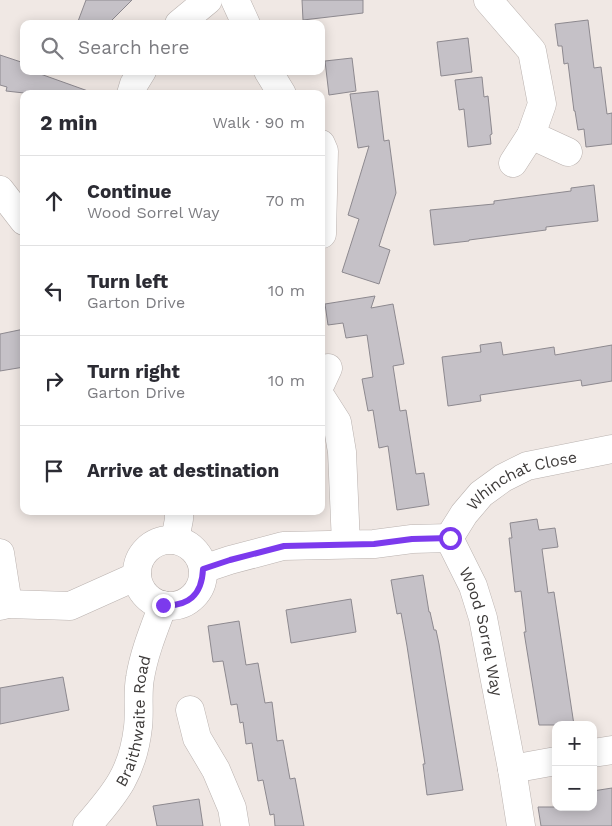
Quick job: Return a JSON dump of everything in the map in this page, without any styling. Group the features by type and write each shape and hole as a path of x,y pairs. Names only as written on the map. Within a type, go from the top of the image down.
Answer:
{"street":[{"path":"184,20 208,0"},
{"path":"235,0 244,20"},
{"path":"488,0 532,51 542,104 532,135 512,163"},
{"path":"133,90 140,75"},
{"path":"270,75 280,90"},
{"path":"532,135 568,152"},
{"path":"0,190 20,216"},
{"path":"325,403 337,422 342,452 346,544"},
{"name":"Whinchat Close","path":"450,538 464,514 481,494 503,478 527,466 612,449"},
{"path":"175,540 179,515"},
{"path":"203,569 284,546 374,544 412,539 450,538"},
{"name":"Wood Sorrel Way","path":"450,538 473,586 483,618 521,826"},
{"path":"175,540 185,543 194,550 200,559 203,569 203,580 199,590 192,598 173,606 163,605 146,595 140,586 137,576 138,566 141,557 155,543 175,540"},
{"path":"0,553 4,605 70,606 137,576"},
{"name":"Braithwaite Road","path":"87,826 107,804 124,780 134,756 138,726 139,679 163,605"},
{"path":"190,710 197,738 216,770 232,808 236,826"},
{"path":"597,752 612,750"},
{"path":"512,769 552,762"}],"building":[{"path":"86,0 132,0 112,20 78,20"},
{"path":"302,0 363,0 363,13 303,20"},
{"path":"588,20 594,68 601,67 607,114 612,113 612,144 586,147 584,129 578,130 568,63 564,64 562,46 558,46 555,24"},
{"path":"468,38 472,72 441,76 437,42"},
{"path":"0,55 20,62 20,75 43,75 85,90 20,90 20,93 6,91 7,87 0,85"},
{"path":"352,58 356,91 329,95 325,61"},
{"path":"482,77 484,97 488,96 492,134 490,135 491,144 468,147 464,109 459,110 455,80"},
{"path":"378,91 384,141 389,140 396,193 379,246 390,250 379,284 342,272 359,219 348,215 369,146 358,148 350,94"},
{"path":"594,185 598,221 546,227 546,230 434,245 430,210 494,204 494,201 571,191 571,188"},
{"path":"375,296 371,308 393,304 404,364 393,366 400,411 406,410 416,474 424,473 429,505 397,510 388,446 379,448 373,410 368,411 362,379 373,377 367,335 346,338 343,323 328,325 325,304"},
{"path":"20,330 20,368 0,371 0,334"},
{"path":"501,342 503,355 554,347 555,355 612,345 612,381 582,386 581,380 480,395 481,401 448,406 442,357 481,352 480,345"},
{"path":"537,519 539,530 555,528 558,547 542,549 548,593 554,592 573,721 552,721 552,725 539,725 524,632 526,632 521,591 515,592 509,538 512,538 510,523"},
{"path":"423,575 429,612 439,644 463,790 427,795 423,764 425,764 407,646 401,613 397,614 391,580"},
{"path":"351,599 356,632 291,643 286,610"},
{"path":"239,621 246,665 258,663 265,703 272,702 277,741 283,740 290,779 295,778 304,826 275,826 274,814 270,815 263,780 258,781 252,743 246,744 243,722 240,723 237,704 231,705 223,661 213,662 208,626"},
{"path":"63,677 69,710 0,724 0,688"},
{"path":"612,788 612,826 541,826 538,807 552,807 552,811 597,811 597,790"},
{"path":"199,799 203,826 157,826 153,806"}],"route":[{"path":"163,605 173,606 192,598 199,590 203,580 203,569 284,546 374,544 412,539 450,538"}]}
